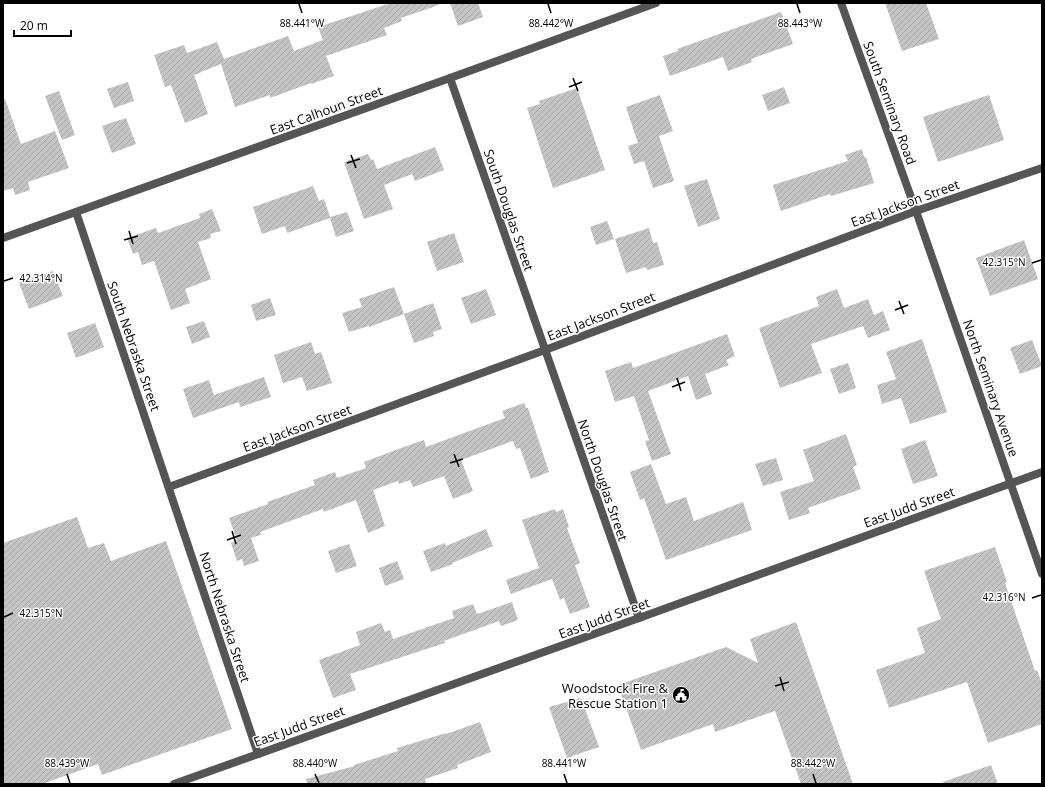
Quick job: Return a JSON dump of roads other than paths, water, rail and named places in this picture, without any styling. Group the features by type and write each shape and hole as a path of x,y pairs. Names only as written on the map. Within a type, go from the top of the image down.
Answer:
{"street":[{"name":"East Calhoun Street","path":"3,238 656,3"},
{"name":"South Seminary Road","path":"841,3 916,211"},
{"name":"South Douglas Street","path":"450,78 545,350"},
{"name":"East Jackson Street","path":"169,487 545,350 916,211 1042,168"},
{"name":"North Seminary Avenue","path":"916,211 1042,574"},
{"name":"South Nebraska Street","path":"76,212 169,487"},
{"name":"North Douglas Street","path":"545,350 639,618"},
{"name":"East Judd Street","path":"174,784 1042,472"},
{"name":"North Nebraska Street","path":"169,487 258,754"}],"place":[{"name":"Woodstock Fire & Rescue Station 1","path":"681,695"}]}
